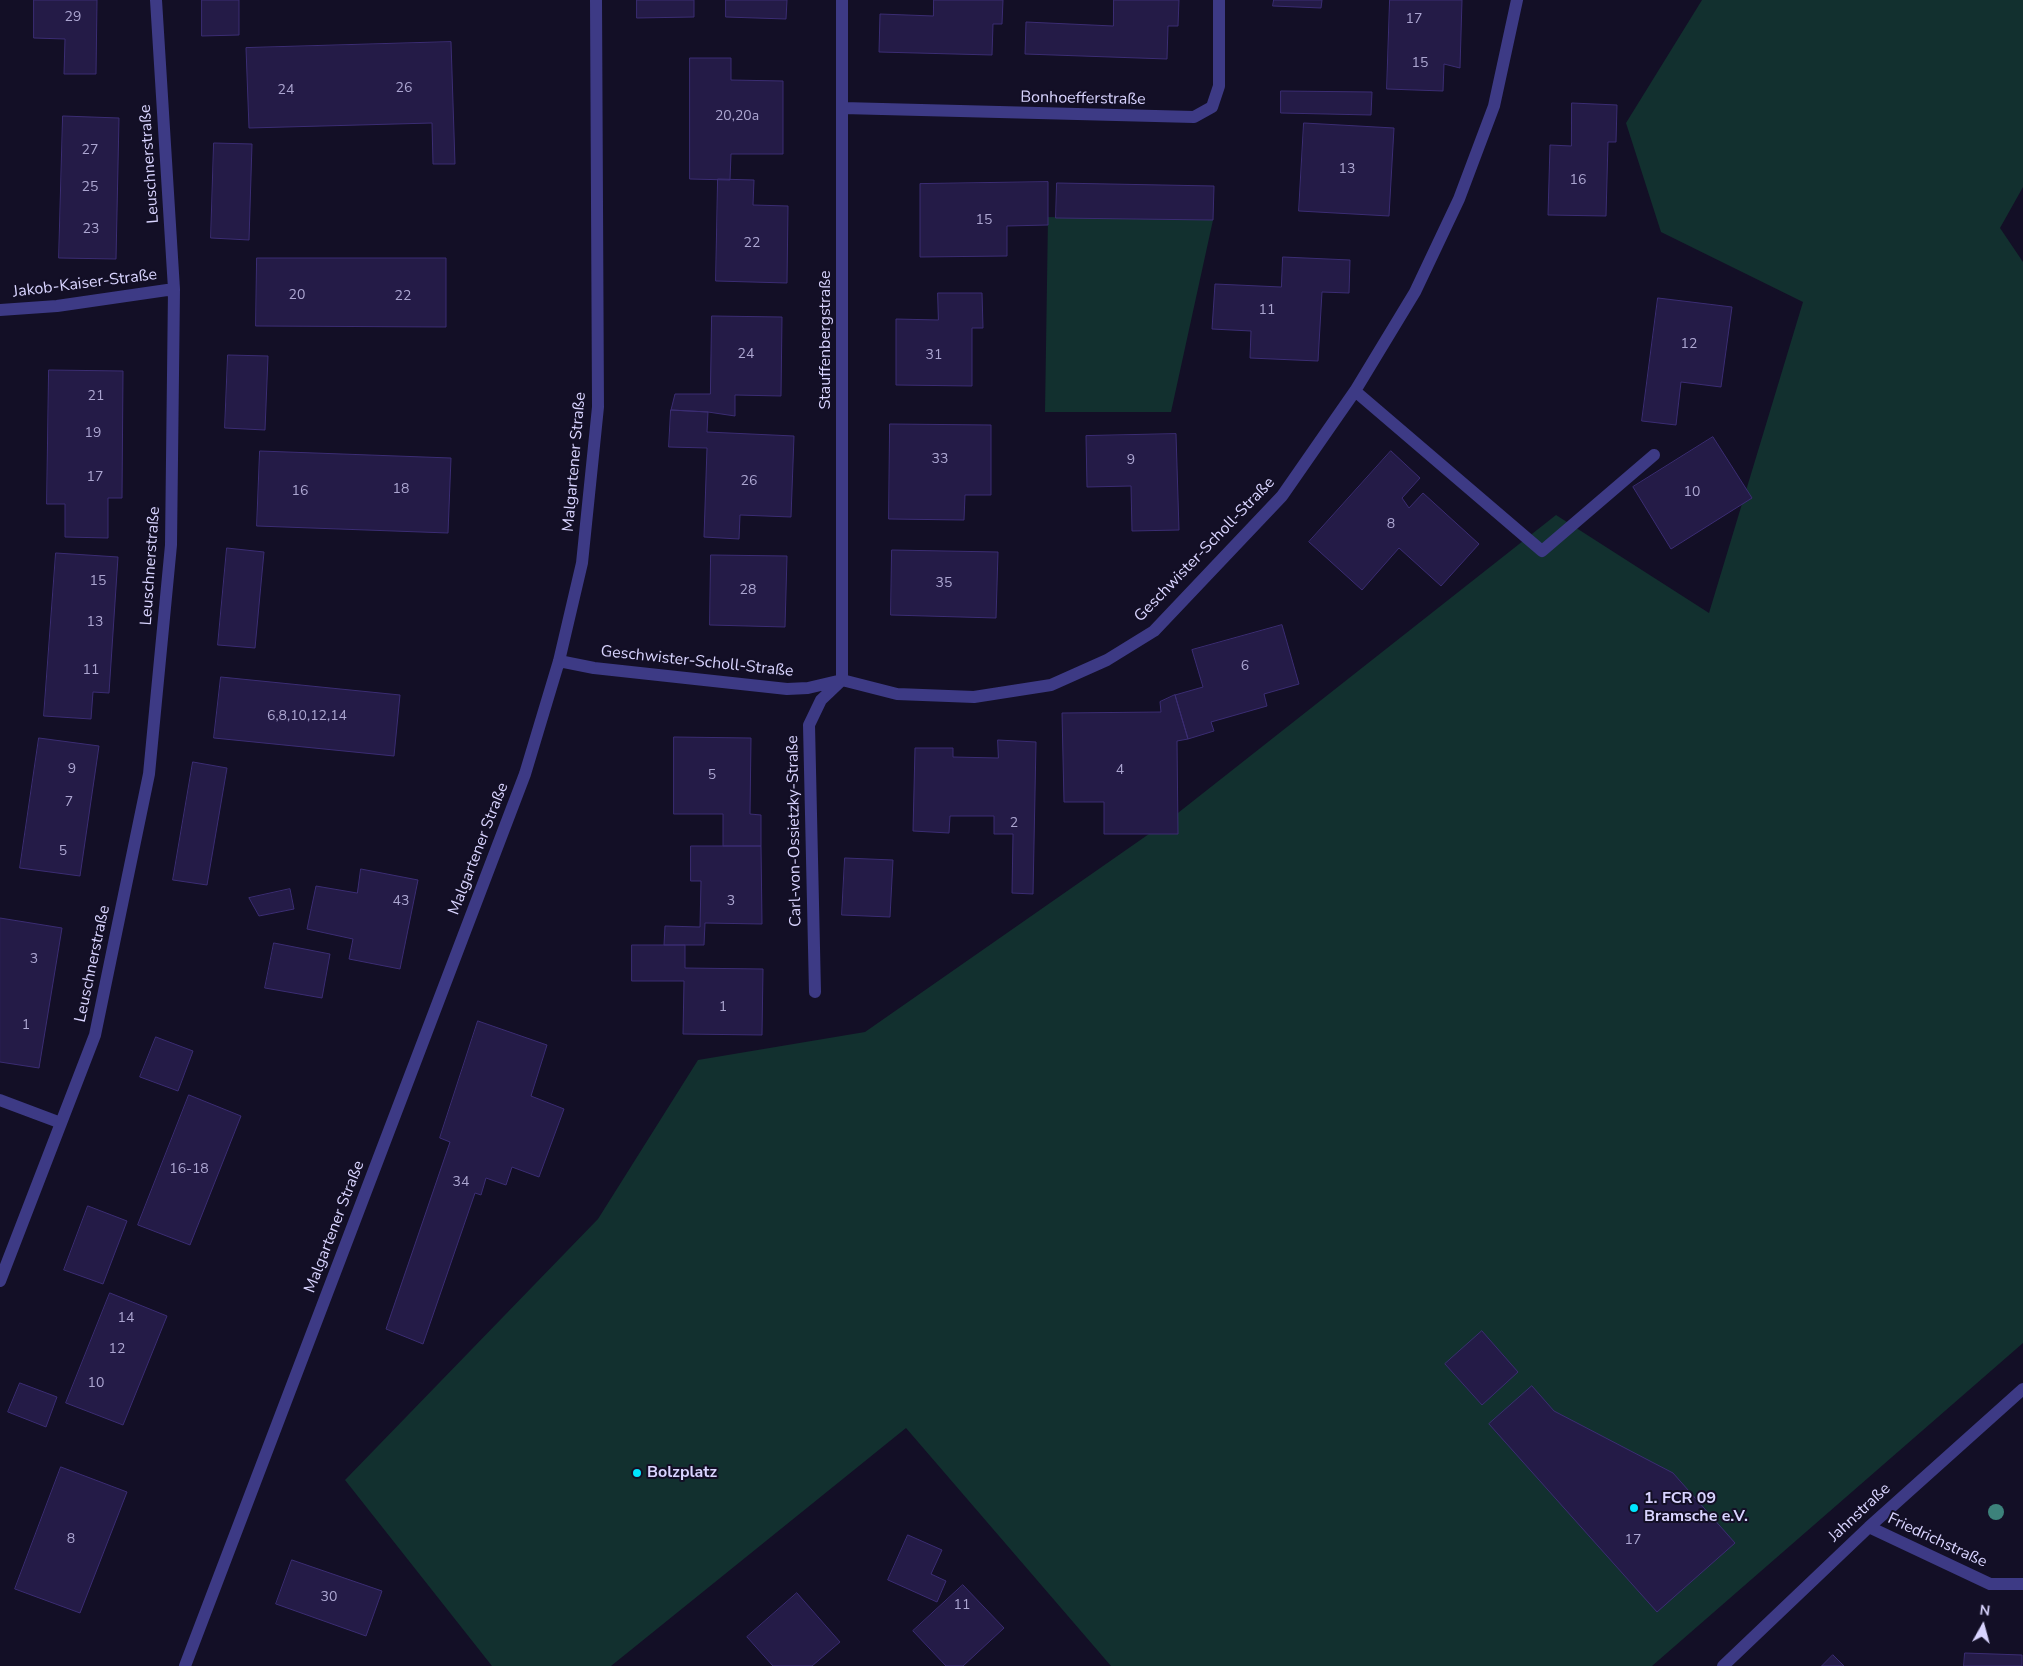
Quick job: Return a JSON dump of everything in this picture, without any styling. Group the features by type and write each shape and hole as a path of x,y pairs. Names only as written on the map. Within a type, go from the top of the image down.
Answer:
{"street":[{"name":"Leuschnerstraße","path":"0,1280 95,1035 149,774 171,545 174,289 156,0"},
{"name":"Malgartener Straße","path":"185,1666 525,774 559,661 582,563 598,407 596,0"},
{"name":"Stauffenbergstraße","path":"842,0 842,680"},
{"name":"Bonhoefferstraße","path":"843,108 1194,117 1212,107 1218,86 1219,0"},
{"name":"Geschwister-Scholl-Straße","path":"559,661 594,668 787,689 808,688 842,680 897,694 974,696 1051,685 1107,660 1154,631 1282,496 1355,391 1415,292 1459,199 1494,106 1517,0"},
{"name":"Jakob-Kaiser-Straße","path":"0,310 57,306 174,289"},
{"path":"1355,391 1542,551 1654,455"},
{"name":"Carl-von-Ossietzky-Straße","path":"815,992 809,725 821,700 842,680"},
{"path":"0,1100 61,1123"},
{"name":"Jahnstraße","path":"1724,1666 1868,1527 2023,1389"},
{"name":"Friedrichstraße","path":"1868,1527 1990,1584 2023,1584"}],"green space":[{"path":"1702,0 2023,0 2023,187 2000,228 2023,262 2023,1343 1652,1666 1111,1666 906,1428 611,1666 492,1666 345,1480 598,1219 698,1060 865,1032 1169,820 1556,515 1709,613 1803,302 1661,232 1626,123"},
{"path":"1048,217 1213,220 1171,412 1045,412"}],"building":[{"path":"34,0 97,0 96,74 64,74 65,39 34,38"},
{"path":"202,0 239,0 239,35 202,36"},
{"path":"637,0 694,0 694,17 637,18"},
{"path":"726,0 787,0 786,19 726,17"},
{"path":"934,0 1003,0 1002,24 993,24 992,55 879,52 880,14 933,16"},
{"path":"1114,0 1179,0 1178,26 1168,26 1167,59 1025,54 1026,22 1113,26"},
{"path":"1274,0 1322,0 1321,8 1273,6"},
{"path":"1390,0 1462,0 1460,68 1444,64 1443,91 1387,89"},
{"path":"451,42 455,164 433,164 432,123 249,128 246,48"},
{"path":"690,58 731,58 731,80 783,81 783,154 731,154 730,180 690,179"},
{"path":"1281,91 1372,92 1371,115 1281,113"},
{"path":"1572,103 1617,105 1616,142 1608,142 1606,216 1548,215 1550,145 1571,146"},
{"path":"63,116 119,118 116,259 59,258"},
{"path":"1304,123 1394,128 1389,216 1299,211"},
{"path":"214,143 252,144 249,240 211,238"},
{"path":"718,179 754,180 753,205 788,206 787,283 716,281"},
{"path":"1048,182 1048,225 1007,226 1007,256 920,257 920,184"},
{"path":"1057,183 1214,186 1213,220 1056,218"},
{"path":"1283,257 1350,260 1349,293 1322,292 1318,361 1250,358 1251,331 1212,329 1215,284 1281,287"},
{"path":"257,258 446,258 446,327 256,326"},
{"path":"938,293 982,293 983,328 972,328 972,386 896,385 896,319 938,320"},
{"path":"1658,298 1732,307 1721,387 1681,382 1676,425 1642,421"},
{"path":"712,316 782,317 781,396 735,395 735,416 671,410 675,394 710,394"},
{"path":"228,355 268,356 265,430 225,428"},
{"path":"49,370 123,371 122,498 108,498 108,538 65,537 65,504 47,504"},
{"path":"671,410 708,412 707,432 794,436 791,517 740,515 739,539 704,537 707,448 669,447"},
{"path":"890,424 991,425 991,495 965,495 964,520 889,519"},
{"path":"1176,434 1179,530 1132,531 1131,486 1087,487 1086,436"},
{"path":"1713,437 1752,498 1671,549 1633,487"},
{"path":"260,451 451,458 448,533 257,526"},
{"path":"1391,451 1420,478 1402,498 1409,508 1423,493 1479,544 1441,586 1399,548 1362,590 1309,542"},
{"path":"227,548 264,552 255,648 218,645"},
{"path":"892,550 998,552 996,618 891,615"},
{"path":"56,553 118,557 109,693 93,692 91,719 44,716"},
{"path":"711,555 787,556 785,627 710,625"},
{"path":"1282,625 1299,684 1264,694 1267,706 1211,722 1214,731 1188,739 1175,695 1203,687 1192,650"},
{"path":"221,677 400,695 394,756 214,738"},
{"path":"1175,695 1188,739 1177,741 1178,834 1104,834 1104,802 1064,802 1062,713 1161,712 1160,702"},
{"path":"674,737 751,738 750,814 761,815 761,846 723,846 723,814 674,814"},
{"path":"39,738 99,746 80,876 20,868"},
{"path":"998,740 1036,742 1033,894 1012,893 1013,834 994,834 994,816 950,816 949,833 913,831 915,748 953,748 953,757 998,758"},
{"path":"193,762 227,768 207,885 173,880"},
{"path":"691,846 761,846 762,924 705,923 704,945 664,945 665,926 700,927 701,881 691,881"},
{"path":"845,858 893,860 890,917 842,915"},
{"path":"361,869 418,880 400,969 349,959 353,939 307,929 316,886 357,893"},
{"path":"290,889 294,909 259,916 249,898"},
{"path":"0,918 62,928 39,1068 0,1062"},
{"path":"274,943 330,954 322,998 265,988"},
{"path":"632,945 685,945 685,968 763,969 762,1035 683,1034 684,981 632,981"},
{"path":"478,1021 547,1045 531,1096 564,1109 539,1177 512,1167 506,1185 486,1178 481,1195 475,1193 423,1344 386,1329 450,1142 440,1138"},
{"path":"156,1037 193,1051 178,1091 140,1077"},
{"path":"189,1095 241,1116 190,1245 138,1225"},
{"path":"88,1206 127,1221 103,1284 64,1270"},
{"path":"110,1293 167,1316 123,1425 66,1403"},
{"path":"1482,1331 1518,1372 1482,1405 1445,1364"},
{"path":"20,1383 57,1397 46,1427 8,1412"},
{"name":"1. FCR 09 Bramsche e.V.","path":"1532,1386 1554,1411 1673,1473 1735,1543 1657,1612 1489,1424"},
{"path":"61,1467 127,1492 80,1613 15,1589"},
{"path":"908,1535 942,1550 931,1574 946,1581 937,1602 888,1580"},
{"path":"292,1560 382,1591 366,1636 276,1604"},
{"path":"963,1585 1004,1628 963,1666 946,1666 913,1631"},
{"path":"797,1593 840,1642 812,1666 773,1666 747,1637"},
{"path":"1965,1653 2022,1655 2022,1666 1964,1666"},
{"path":"1833,1655 1844,1666 1822,1666"}],"place":[{"name":"Bolzplatz","path":"637,1473"},
{"name":"1. FCR 09 Bramsche e.V.","path":"1634,1508"}]}
